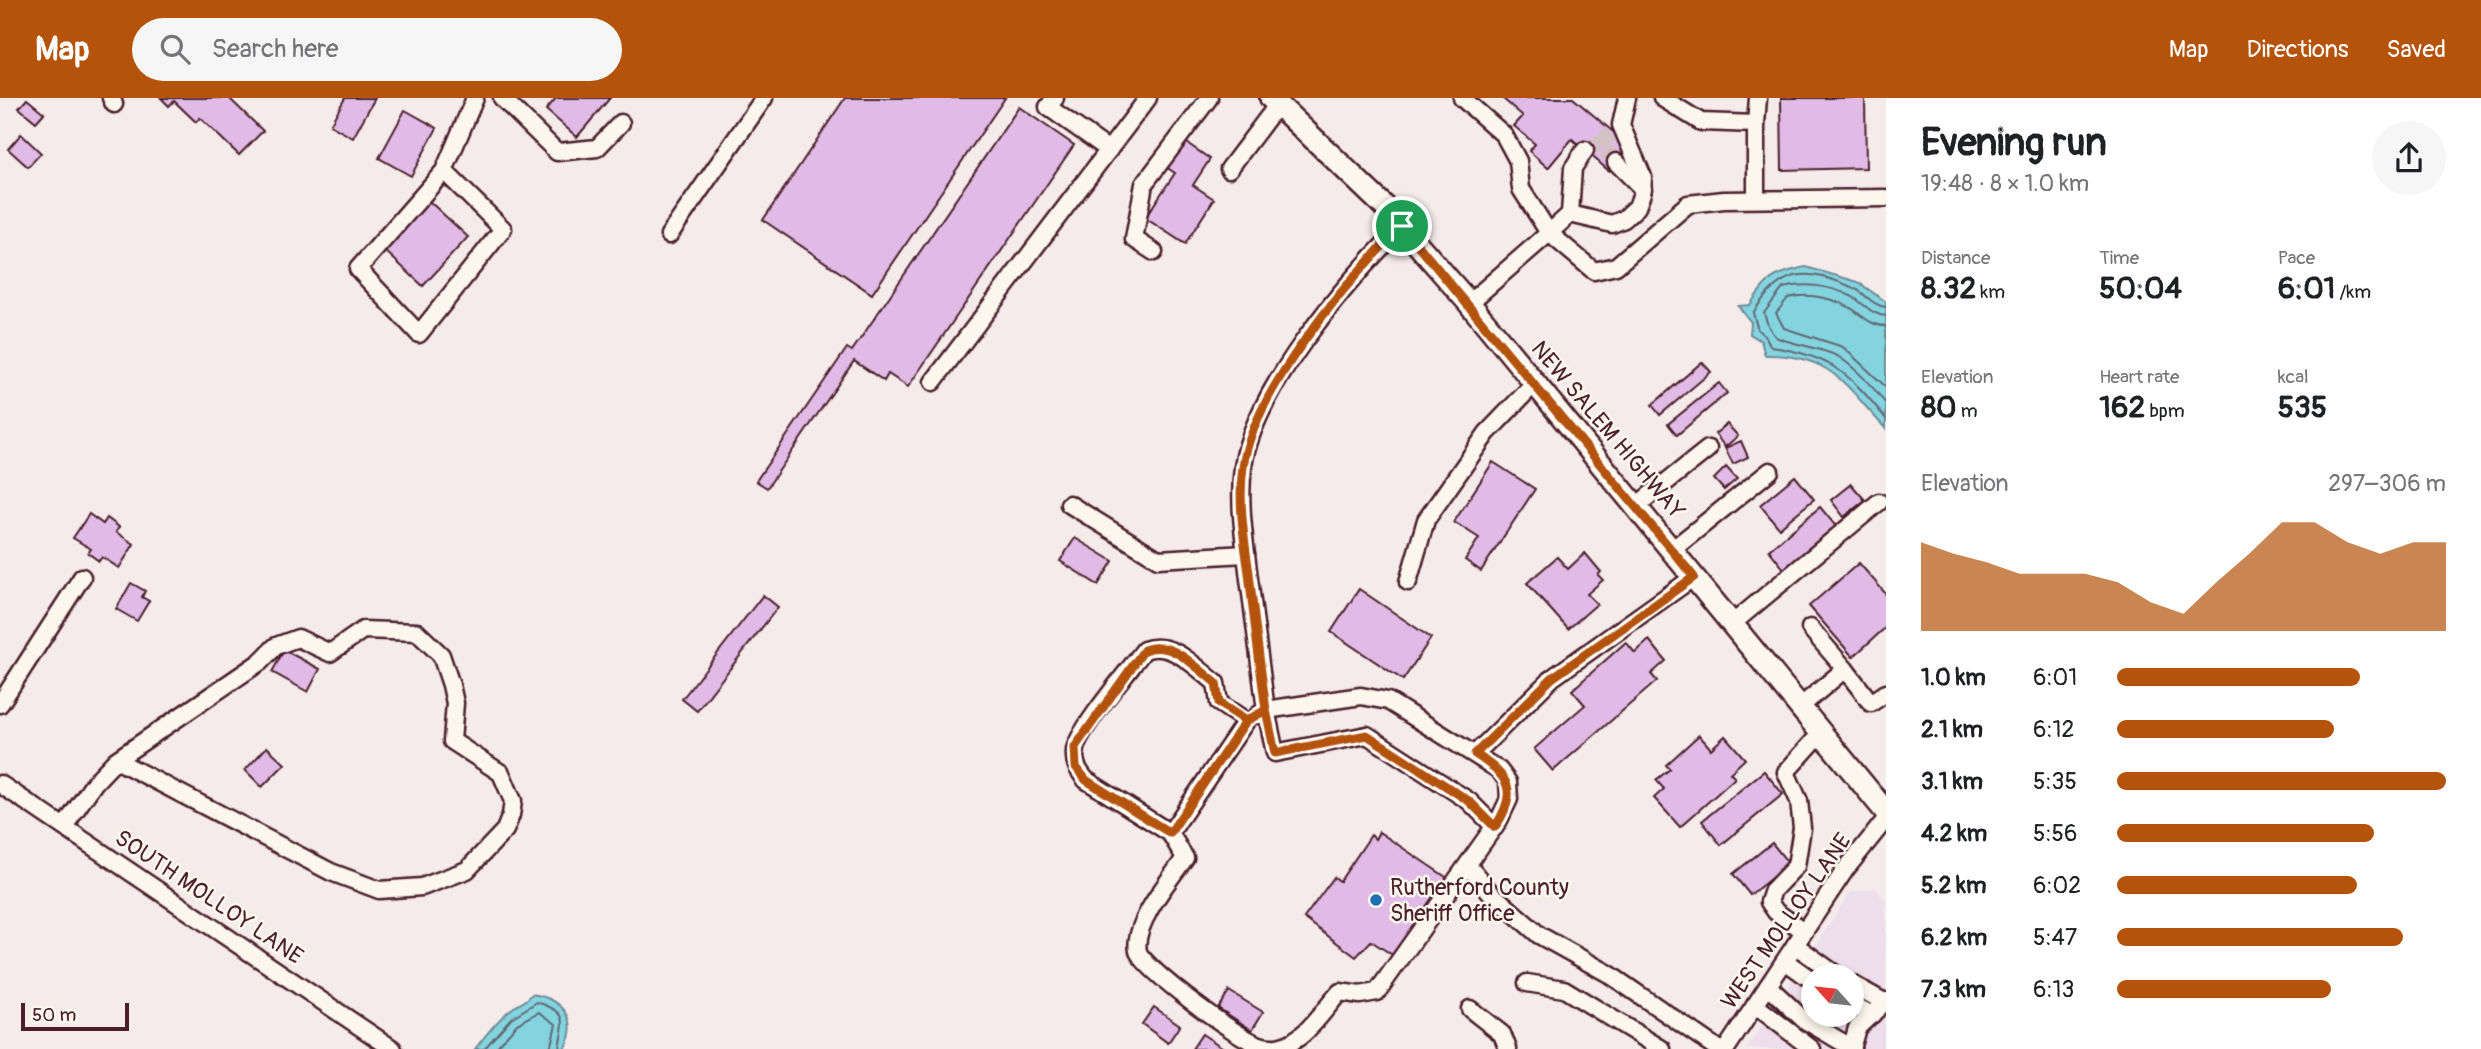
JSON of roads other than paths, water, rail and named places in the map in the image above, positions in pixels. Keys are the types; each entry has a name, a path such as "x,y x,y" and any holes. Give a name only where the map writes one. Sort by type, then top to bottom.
{"main road":[{"name":"NEW SALEM HIGHWAY","path":"1275,101 1402,226 1469,303 1886,812"}],"street":[{"path":"444,171 503,229 419,334 358,269 444,171 475,98"},
{"path":"668,235 764,98"},
{"path":"1055,98 1048,107 1109,150"},
{"path":"933,382 1149,98"},
{"path":"1154,252 1134,239 1144,184 1209,98"},
{"path":"1462,98 1504,135 1518,161 1521,189 1549,233 1594,271 1616,266 1688,204 1756,199 1886,198"},
{"path":"1570,214 1612,224 1624,219 1636,207 1643,189 1643,177 1637,159 1617,128 1627,98"},
{"path":"1662,98 1701,122 1756,124"},
{"path":"1756,199 1758,98"},
{"path":"510,101 556,152 597,148 621,123"},
{"path":"1228,169 1275,101"},
{"path":"1469,303 1570,214 1573,168 1585,150"},
{"path":"1616,162 1643,189"},
{"path":"1402,226 1361,266 1299,350 1272,393 1243,466 1242,501 1246,554 1266,710 1275,753 1367,735 1469,801 1495,827"},
{"path":"1408,582 1426,520 1488,433 1535,383"},
{"path":"1636,506 1708,449"},
{"path":"1673,549 1770,471"},
{"path":"1732,623 1879,502"},
{"path":"1069,504 1158,559 1246,554"},
{"path":"0,704 82,577"},
{"path":"1475,754 1552,678 1694,577"},
{"path":"1810,628 1871,703 1886,693"},
{"path":"64,827 95,782 116,760 260,662 276,646 298,638 330,653 363,630 417,632 441,655 455,704 452,741 501,773 513,801 506,830 467,870 422,887 379,890 318,866 116,760"},
{"path":"1170,833 1246,721 1266,710 1361,696 1388,701 1499,770 1508,782 1509,799 1495,827 1469,867 1377,992 1360,995 1340,992 1301,1036 1281,1047 1259,1045 1186,997 1145,965 1138,952 1138,933 1185,858 1170,833 1086,780 1076,767 1075,747 1087,726 1144,650 1157,645 1171,648 1216,683 1219,703 1246,721"},
{"path":"1800,707 1845,669"},
{"path":"1804,931 1776,912 1769,902 1773,890 1796,866 1802,828 1799,801 1786,772 1821,733"},
{"name":"SOUTH MOLLOY LANE","path":"0,783 393,1049"},
{"name":"WEST MOLLOY LANE","path":"1726,1049 1845,870 1886,819"},
{"path":"1469,867 1491,893 1539,934 1609,974 1718,1049"},
{"path":"1795,945 1821,964"},
{"path":"1785,961 1801,972"},
{"path":"1527,983 1564,989 1662,1049"},
{"path":"1768,986 1802,1018 1852,1048 1857,1028 1886,1002 1864,990"},
{"path":"1755,1005 1812,1049"},
{"path":"1470,1009 1502,1034 1508,1049"},
{"path":"1864,1011 1872,1015"}],"water":[{"path":"1806,267 1858,282 1886,302 1886,429 1836,376 1807,360 1765,355 1761,341 1750,334 1751,322 1738,306 1750,305 1773,278"},
{"path":"532,994 552,1001 566,1012 571,1029 564,1049 475,1049 500,1019"}],"tunnel":[{"path":"1599,144 1613,132"},
{"path":"1585,150 1599,144 1616,162"}],"place":[{"name":"Rutherford County Sheriff Office","path":"1376,900"}]}
